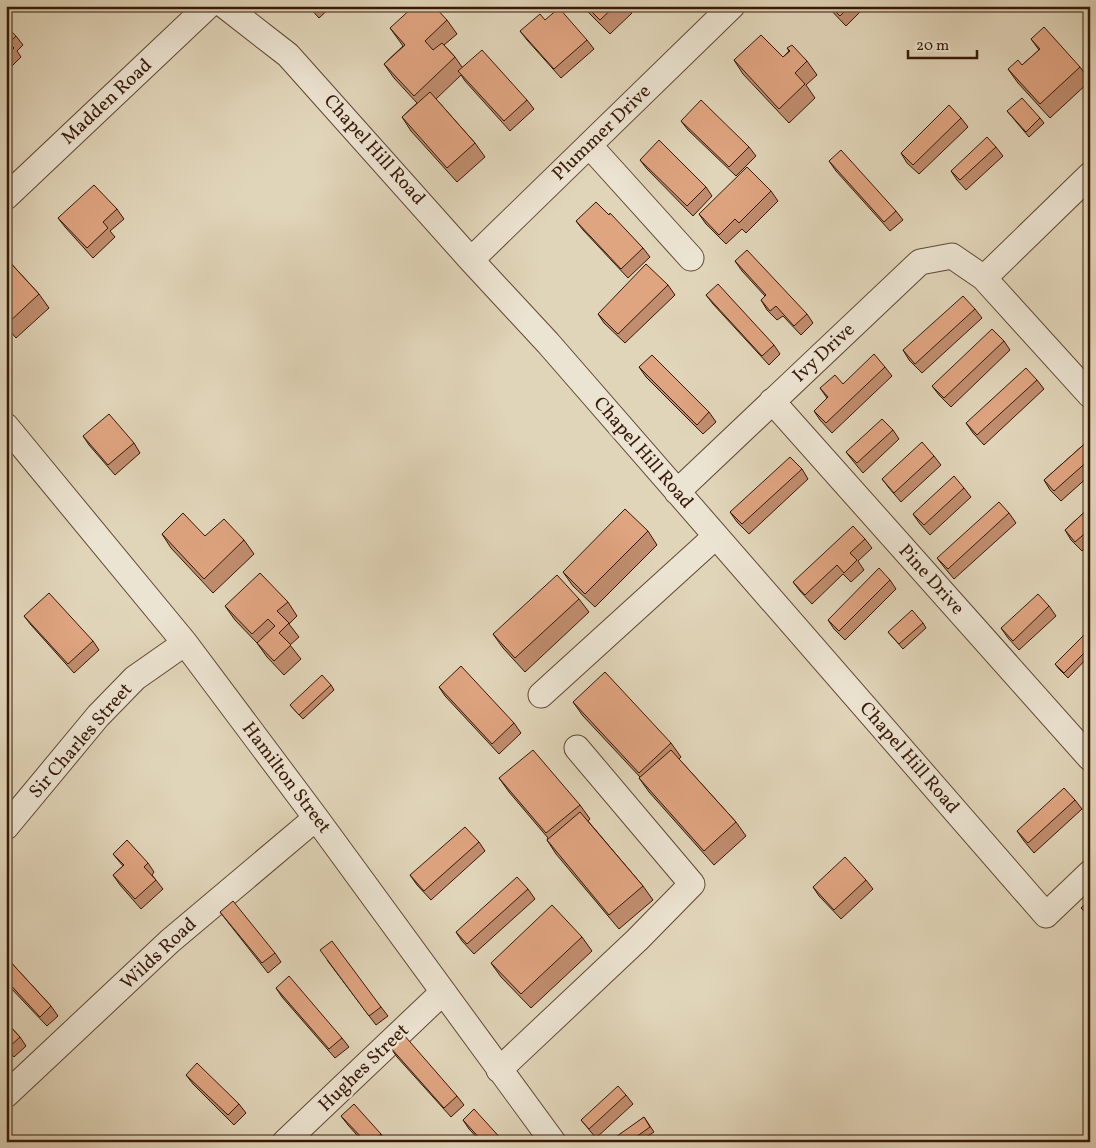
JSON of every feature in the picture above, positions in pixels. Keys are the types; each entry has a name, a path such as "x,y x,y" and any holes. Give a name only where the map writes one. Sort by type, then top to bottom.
{"street":[{"name":"Madden Road","path":"6,197 208,6"},
{"name":"Chapel Hill Road","path":"225,6 288,55 471,260 548,343 1046,915 1090,872"},
{"name":"Plummer Drive","path":"471,260 732,6"},
{"path":"589,145 691,258"},
{"path":"984,278 1090,175"},
{"name":"Ivy Drive","path":"677,492 920,262 952,256 984,278 1090,396"},
{"name":"Pine Drive","path":"772,401 1090,758"},
{"name":"Hamilton Street","path":"6,426 185,643 316,818 442,993 553,1142"},
{"path":"541,695 716,536"},
{"name":"Sir Charles Street","path":"6,827 98,716 135,678 185,643"},
{"path":"500,1070 637,940 692,884 576,748"},
{"name":"Wilds Road","path":"6,1095 170,941 316,818"},
{"name":"Hughes Street","path":"285,1142 442,993"}],"building":[{"path":"414,6 434,6 447,20 425,41 433,50 442,43 455,57 414,96 384,64 405,45 390,28"},
{"path":"586,6 615,6 600,20"},
{"path":"830,6 850,6 840,16"},
{"path":"559,8 587,40 554,69 520,31 540,14 545,20"},
{"path":"6,26 16,36 9,43 14,48 6,56"},
{"path":"1044,27 1080,67 1040,104 1008,69 1018,60 1022,65 1040,49 1031,39"},
{"path":"761,35 783,57 790,51 787,48 792,45 807,61 795,73 805,84 779,109 734,60"},
{"path":"482,50 527,100 504,121 458,71"},
{"path":"430,92 475,143 447,168 402,117"},
{"path":"1022,98 1040,118 1026,132 1007,111"},
{"path":"701,100 749,147 729,167 681,121"},
{"path":"949,105 961,118 913,165 901,153"},
{"path":"987,137 996,147 960,180 951,171"},
{"path":"659,140 706,187 687,206 640,160"},
{"path":"841,150 896,211 884,222 829,161"},
{"path":"747,167 771,191 739,223 735,219 719,235 699,214"},
{"path":"94,185 117,209 103,222 108,228 87,248 58,218"},
{"path":"596,202 609,215 610,213 643,248 621,269 576,221"},
{"path":"747,250 807,314 794,326 776,306 770,311 761,300 766,295 735,261"},
{"path":"6,258 39,294 7,324 6,323"},
{"path":"646,264 668,285 618,334 598,314"},
{"path":"718,284 774,345 762,356 706,295"},
{"path":"963,296 975,309 915,364 903,350"},
{"path":"992,329 1004,341 944,398 932,386"},
{"path":"874,354 885,367 826,423 814,411 828,397 820,388 835,375 843,384"},
{"path":"652,355 709,412 697,425 639,367"},
{"path":"1026,368 1037,380 977,435 966,423"},
{"path":"109,414 134,443 108,465 83,436"},
{"path":"882,419 893,430 857,463 846,452"},
{"path":"1090,439 1090,459 1054,491 1044,480"},
{"path":"922,442 934,456 894,493 882,479"},
{"path":"790,457 802,469 742,524 730,512"},
{"path":"954,476 964,488 924,525 913,514"},
{"path":"999,502 1009,513 948,569 937,558"},
{"path":"1090,507 1090,529 1075,542 1065,530"},
{"path":"625,509 648,531 585,594 563,572"},
{"path":"183,513 205,536 224,519 244,540 204,579 162,534"},
{"path":"853,526 865,539 850,553 857,560 844,573 837,565 805,595 793,582"},
{"path":"879,568 890,580 839,631 828,620"},
{"path":"260,573 288,602 277,611 289,623 279,633 291,645 274,661 257,643 275,626 268,619 252,634 225,606"},
{"path":"557,575 579,599 515,658 493,634"},
{"path":"49,593 93,641 68,664 24,616"},
{"path":"1038,594 1049,606 1013,641 1001,628"},
{"path":"912,610 923,623 899,644 888,632"},
{"path":"1084,635 1090,640 1090,647 1064,673 1055,664"},
{"path":"461,666 514,723 492,744 439,687"},
{"path":"605,672 671,743 639,773 573,702"},
{"path":"322,675 331,685 299,715 290,705"},
{"path":"533,750 580,805 546,833 499,778"},
{"path":"671,750 736,822 704,851 639,778"},
{"path":"1064,788 1075,800 1028,843 1017,831"},
{"path":"580,812 643,886 609,915 547,840"},
{"path":"465,827 479,842 424,891 410,875"},
{"path":"127,840 148,863 144,867 156,880 135,899 113,875 124,865 113,854"},
{"path":"845,857 866,880 834,910 813,887"},
{"path":"517,877 528,889 467,944 456,932"},
{"path":"1090,899 1090,917 1081,908"},
{"path":"233,901 275,953 262,963 220,912"},
{"path":"552,905 582,937 521,994 491,963"},
{"path":"332,941 381,1007 369,1016 320,950"},
{"path":"6,957 51,1006 40,1017 6,980"},
{"path":"289,976 342,1038 329,1049 276,988"},
{"path":"6,1022 20,1037 8,1048 6,1046"},
{"path":"404,1035 457,1096 444,1108 390,1047"},
{"path":"197,1063 239,1104 228,1115 186,1075"},
{"path":"618,1086 626,1095 589,1129 581,1120"},
{"path":"354,1104 381,1134 372,1142 366,1142 341,1116"},
{"path":"474,1109 504,1142 483,1142 463,1120"},
{"path":"644,1117 650,1127 629,1142 610,1141"}]}
